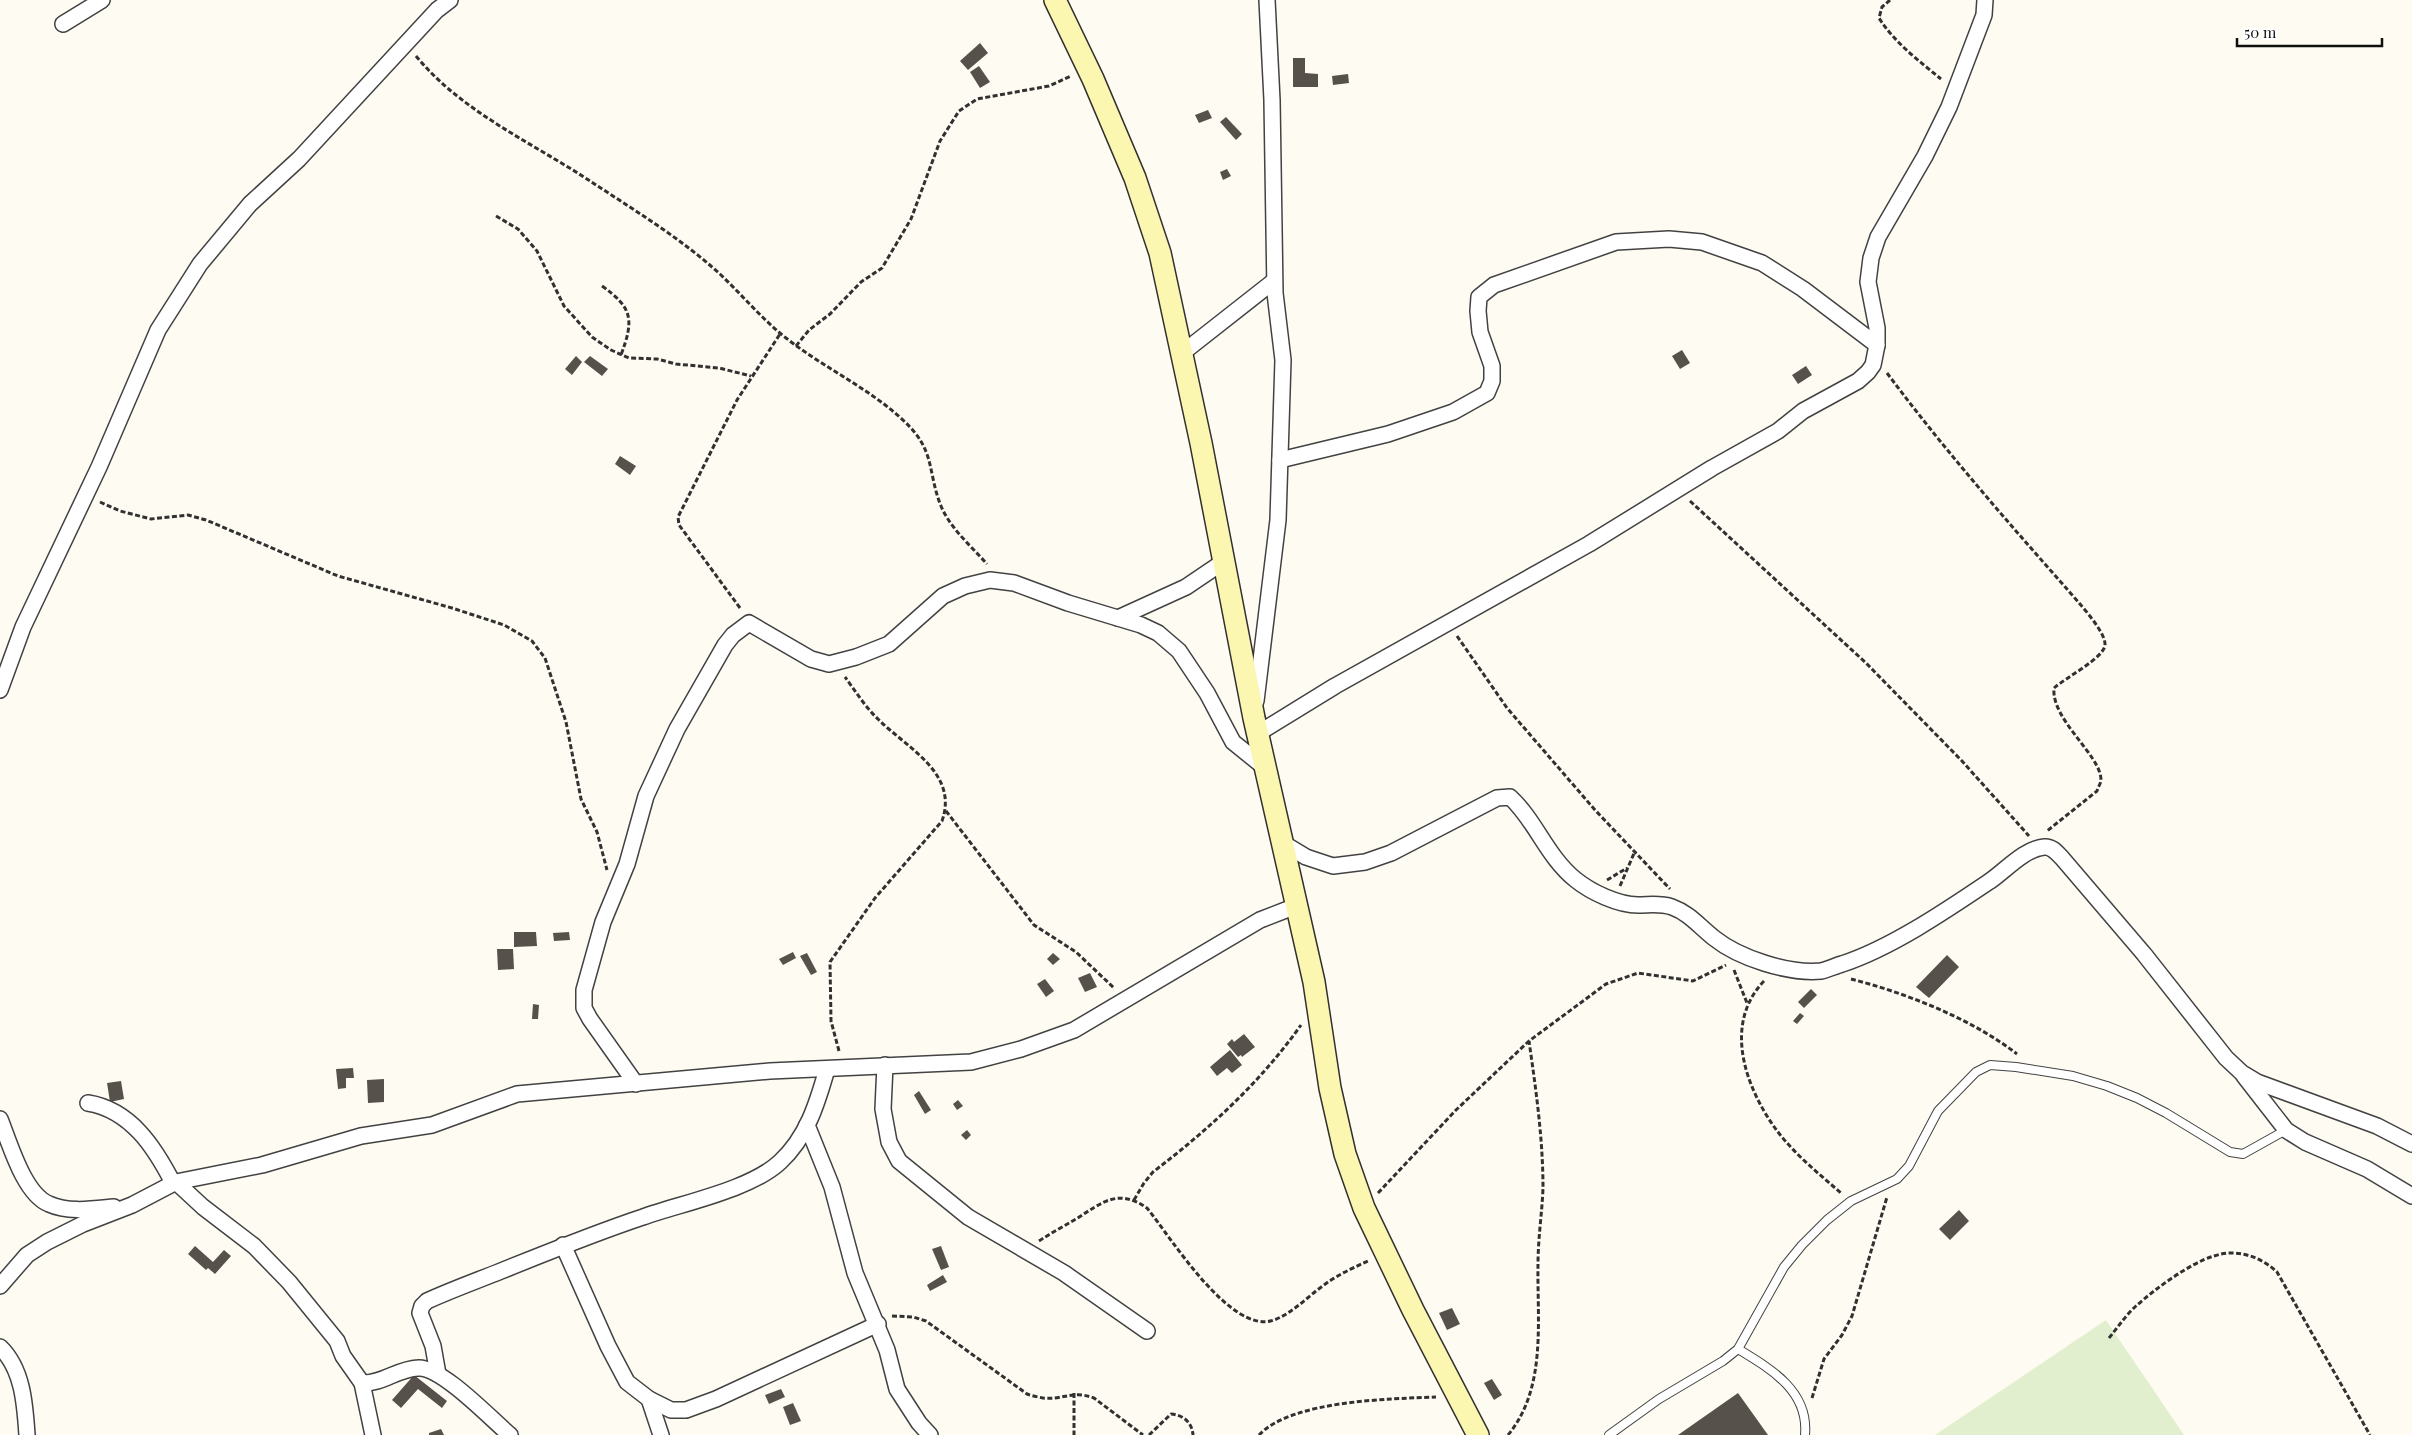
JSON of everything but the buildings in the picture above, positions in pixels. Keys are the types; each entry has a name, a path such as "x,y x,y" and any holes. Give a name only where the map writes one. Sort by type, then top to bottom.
{"main road":[{"path":"1055,0 1088,68 1135,178 1160,253 1224,562 1255,726 1317,1002 1330,1088 1345,1154 1364,1208 1478,1435"}],"street":[{"path":"64,24 102,0"},
{"path":"0,690 23,627 86,497 158,330 200,264 250,204 299,159 407,43 450,0"},
{"path":"1255,726 1278,520 1283,360 1274,281 1272,100 1267,0"},
{"path":"1255,726 1335,686 1589,544 1677,489 1778,431 1803,411 1858,381 1868,372 1876,351 1877,328 1868,282 1871,258 1878,237 1925,156 1955,91 1984,15 1986,0"},
{"path":"1280,460 1388,434 1452,412 1487,393 1492,381 1492,366 1480,332 1479,297 1494,285 1616,242 1669,239 1702,242 1762,263 1804,289 1876,351"},
{"path":"1181,354 1274,281"},
{"path":"1118,618 1186,587 1224,562"},
{"path":"636,1084 584,1008 584,990 603,922 627,864 646,796 659,766 725,645 733,635 749,624 810,659 829,664 889,644 943,596 965,586 990,580 1014,583 1068,603 1141,625 1158,634 1179,651 1207,693 1233,742 1264,767"},
{"path":"1281,842 1306,857 1333,866 1365,862 1391,853 1429,832 1504,796 1513,800 1544,845 1576,881 1615,901 1636,905 1655,904 1672,907 1690,917 1715,939 1741,954 1780,968 1821,971 1881,948 1961,900 2034,848 2048,847 2062,858 2144,954 2286,1130 2305,1142 2367,1168 2412,1196"},
{"path":"0,1286 27,1255 47,1242 83,1224 132,1205 175,1183 262,1165 362,1136 432,1125 517,1094 770,1071 971,1062 1021,1049 1074,1030 1260,920 1296,906"},
{"path":"886,1065 883,1109 890,1142 899,1161 968,1217 1064,1273 1147,1331"},
{"path":"438,1374 433,1346 420,1313 422,1306 446,1292 563,1245 721,1192 756,1178 779,1163 801,1138 817,1104 827,1069"},
{"path":"2242,1074 2256,1082 2377,1126 2412,1144"},
{"path":"88,1103 116,1112 132,1124 159,1158 175,1183 254,1246 289,1282 337,1341 343,1356 362,1383 372,1435"},
{"path":"0,1120 31,1191 49,1204 80,1210 132,1205"},
{"path":"807,1125 832,1187 856,1273 876,1319 894,1370 897,1388 919,1423 930,1435"},
{"path":"563,1245 627,1382 649,1399 671,1410 686,1410 716,1399 876,1319"},
{"path":"0,1347 12,1362 20,1386 28,1435"},
{"path":"362,1383 374,1384 401,1371 419,1368 438,1374 448,1379 510,1435"},
{"path":"649,1399 661,1435"}],"lane":[{"path":"1609,1435 1659,1399 1722,1361 1738,1349 1746,1338 1784,1267 1827,1220 1852,1201 1891,1181 1910,1166 1938,1111 1976,1072 1990,1065 2040,1070 2090,1081 2137,1098 2193,1128 2230,1152 2242,1154 2286,1130"},
{"path":"1738,1349 1762,1364 1783,1381 1800,1401 1806,1420 1805,1435"}],"path":[{"path":"1890,0 1882,6 1879,18 1886,29 1918,60 1955,91"},
{"path":"407,43 438,80 481,113 521,141 588,180 700,257 721,275 780,334 836,374 858,385 905,422 922,441 929,456 941,506 951,523 1002,582"},
{"path":"796,346 809,330 830,314 861,282 882,268 911,218 940,141 959,111 977,99 1049,86 1088,68"},
{"path":"496,216 518,229 537,251 564,306 592,337 628,358 657,359 676,364 720,368 751,376"},
{"path":"602,286 614,295 628,312 629,329 621,354"},
{"path":"749,624 731,594 679,525 678,517 710,451 751,376 780,334"},
{"path":"1677,489 1878,675 1962,761 2034,848 2050,828 2096,791 2101,781 2099,772 2068,725 2054,697 2054,688 2102,653 2105,647 2105,639 2080,605 1960,466 1876,351"},
{"path":"86,497 120,511 150,518 188,515 206,520 338,576 452,608 504,625 532,641 545,658 566,722 581,799 597,832 614,896"},
{"path":"1448,623 1507,708 1595,810 1672,892"},
{"path":"835,662 879,720 931,766 946,795 946,811 942,821 875,898 830,962 831,1020 844,1068"},
{"path":"946,811 1034,925 1076,952 1124,999"},
{"path":"1615,901 1635,851"},
{"path":"1364,1208 1456,1110 1529,1041 1606,984 1638,974 1693,981 1730,962"},
{"path":"1780,968 1762,983 1747,1004 1742,1020 1743,1062 1758,1099 1776,1129 1797,1154 1852,1201"},
{"path":"1821,971 1895,991 1942,1012 1983,1032 2040,1070"},
{"path":"1134,1200 1153,1172 1239,1100 1276,1059 1317,1002"},
{"path":"1508,1435 1521,1417 1532,1391 1537,1356 1538,1260 1543,1186 1538,1100 1529,1041"},
{"path":"1806,1420 1820,1365 1852,1316 1891,1181"},
{"path":"1024,1251 1098,1204 1114,1199 1126,1198 1134,1200 1147,1208 1194,1272 1210,1289 1242,1316 1257,1321 1272,1321 1288,1314 1326,1283 1386,1252"},
{"path":"2109,1338 2136,1306 2189,1268 2214,1255 2235,1253 2252,1256 2267,1263 2278,1272 2370,1435"},
{"path":"876,1319 913,1316 926,1321 1028,1394 1043,1398 1074,1393 1094,1398 1142,1435"},
{"path":"1074,1393 1074,1435"},
{"path":"1259,1435 1284,1419 1344,1403 1388,1399 1458,1397"},
{"path":"1149,1435 1171,1414 1180,1415 1189,1422 1193,1435"}],"green space":[{"path":"2106,1320 2184,1435 1935,1435"}]}
